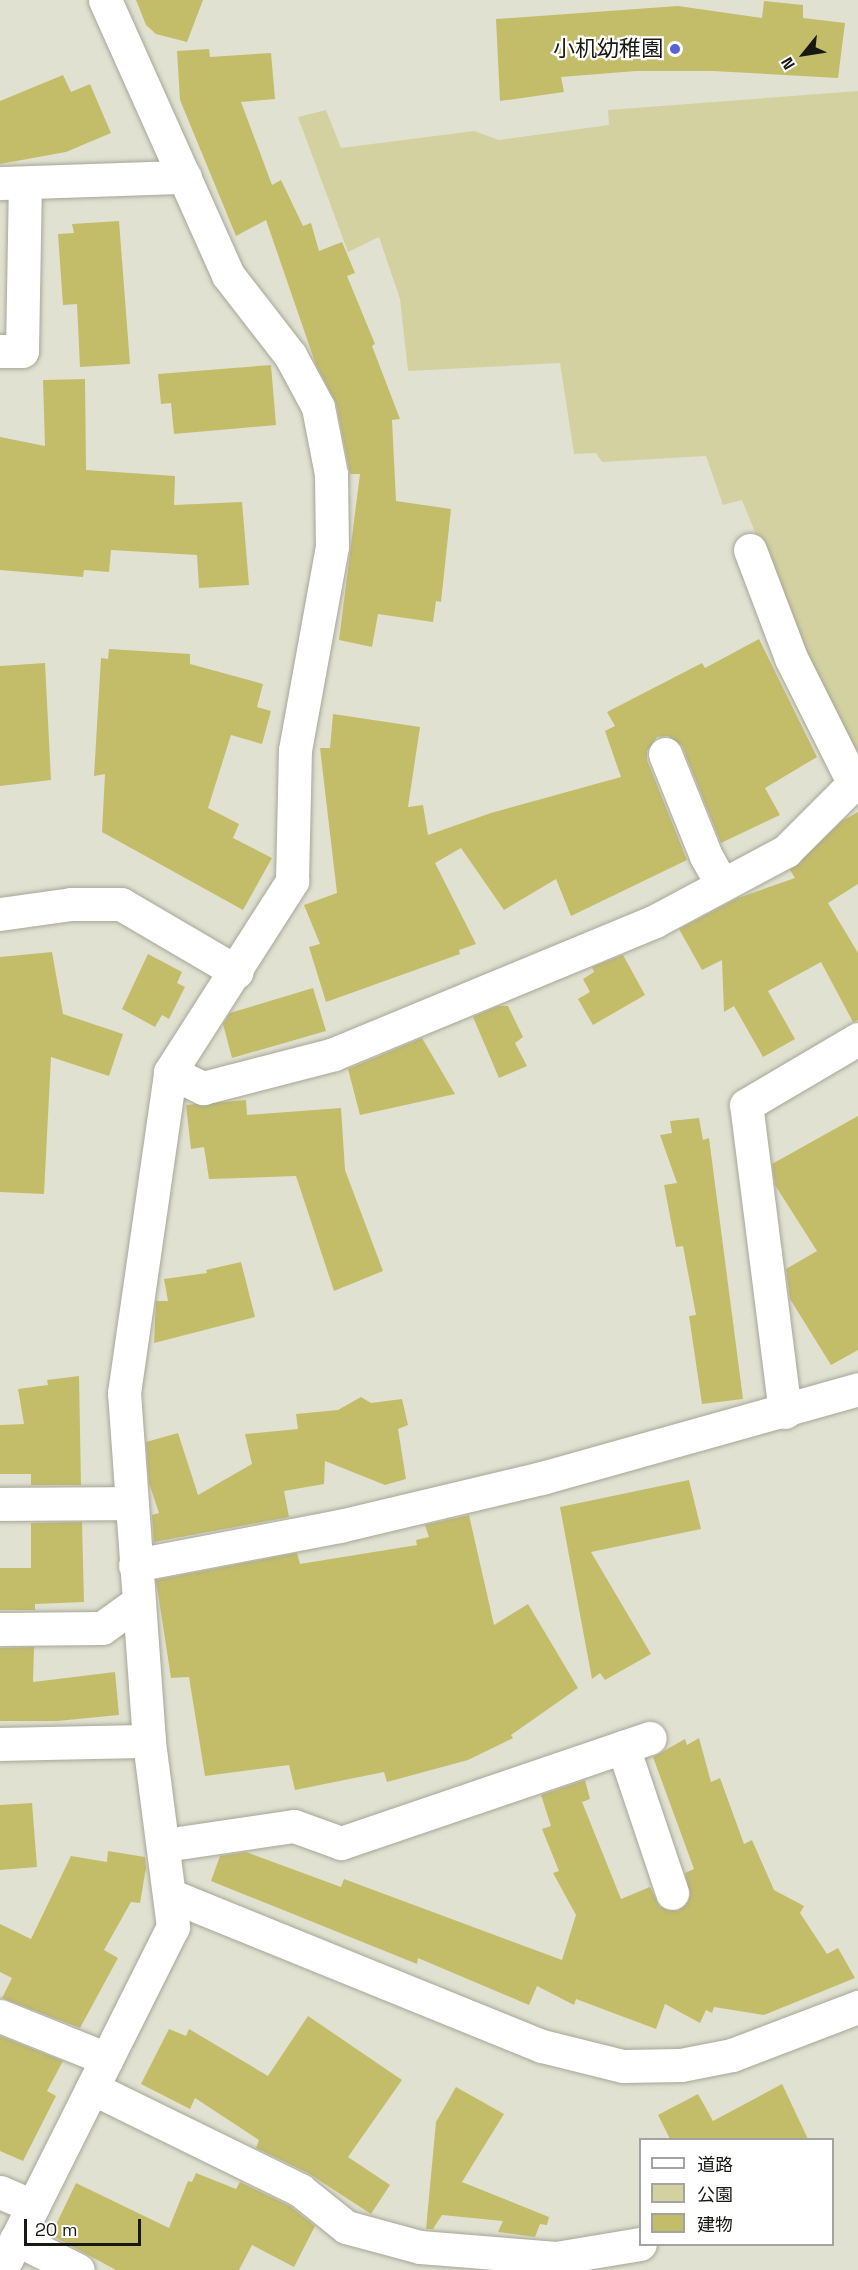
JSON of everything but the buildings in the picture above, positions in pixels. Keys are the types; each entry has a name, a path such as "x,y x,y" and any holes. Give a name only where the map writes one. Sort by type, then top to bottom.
{"street":[{"path":"1,2270 173,1927 172,1896 149,1741 130,1503 124,1393 170,1072 237,972 292,881 295,750 332,547 331,474 318,407 290,355 228,275 105,0"},
{"path":"0,351 22,351 13,183 185,177"},
{"path":"170,1072 203,1088 334,1053 655,921 786,851 856,780 791,658 750,550"},
{"path":"665,754 706,856 722,885"},
{"path":"0,914 71,904 120,904 237,972"},
{"path":"785,1412 746,1105 858,1040"},
{"path":"135,1565 363,1521 542,1478 785,1412 858,1389"},
{"path":"0,1504 130,1503"},
{"path":"0,1629 102,1628 138,1602"},
{"path":"0,1744 149,1741"},
{"path":"165,1845 294,1826 341,1843 636,1742 672,1893"},
{"path":"172,1896 542,2046 623,2066 681,2065 732,2055 858,2007"},
{"path":"0,2016 107,2059"},
{"path":"92,2088 300,2190 346,2227 420,2247 457,2260 556,2258 639,2244"},
{"path":"0,2192 33,2206"},
{"path":"16,2239 78,2270"}],"green space":[{"path":"858,91 858,764 812,673 742,500 723,505 706,456 602,462 596,453 574,454 560,363 408,371 400,299 379,237 348,252 298,117 326,110 341,148 474,131 499,140 609,125 608,110"}],"place":[{"name":"小机幼稚園","path":"675,49"}]}
